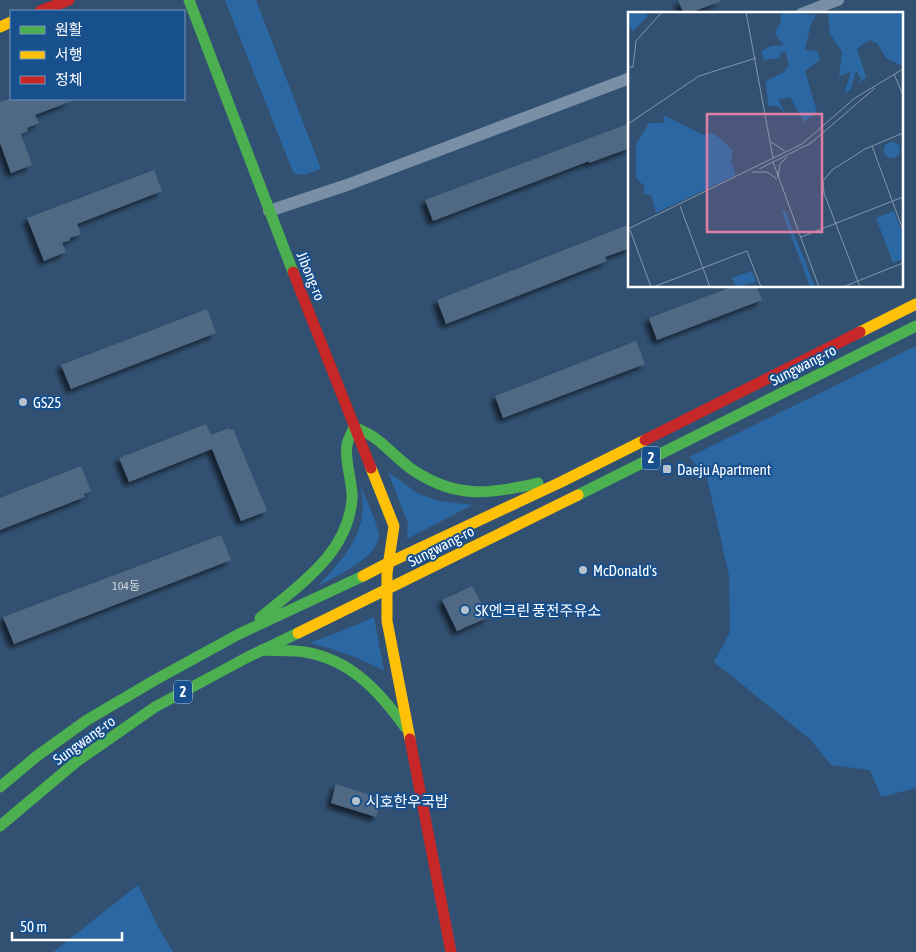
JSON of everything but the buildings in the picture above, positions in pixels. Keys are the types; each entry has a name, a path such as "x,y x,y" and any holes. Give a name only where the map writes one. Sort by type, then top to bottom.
{"main road":[{"path":"43,10 69,0"},
{"name":"Jibong-ro","path":"189,0 269,211 394,526 386,591 388,624 451,952"},
{"name":"Sungwang-ro","path":"0,787 37,756 88,720 155,680 239,634 345,586 561,482 916,304"},
{"name":"Sungwang-ro","path":"0,826 76,762 155,707 262,650 386,591 916,326"},
{"path":"239,634 317,570 338,545 348,517 352,498 347,446 354,428 374,437 415,472 441,485 474,493 506,491 537,483 561,482"},
{"path":"262,650 305,652 337,661 359,674 387,700 409,733"}],"street":[{"path":"806,12 838,0"},
{"path":"269,211 347,185 628,79"}],"shaded area":[{"path":"225,0 256,0 321,169 303,174 293,172"},
{"path":"916,346 916,788 881,797 870,770 831,765 810,739 714,662 730,632 729,575 707,478 689,457"},
{"path":"388,472 419,494 440,501 472,505 407,539 408,523"},
{"path":"360,484 378,532 377,544 355,566 318,586 348,551 358,531 363,505"},
{"path":"374,617 384,671 348,654 310,643 349,628"},
{"path":"138,885 159,929 173,952 53,952"}],"traffic: fast":[{"path":"189,0 293,272"},
{"path":"578,495 916,326"},
{"path":"260,618 319,567 341,536 348,519 352,499 346,451 354,427 375,438 416,472 446,487 476,492 505,490 538,483"},
{"path":"0,787 37,756 87,720 155,680 239,634 363,576"},
{"path":"0,826 76,762 155,707 246,658 298,633"},
{"path":"262,650 305,652 336,662 350,670 374,690 405,727"}],"traffic: slow":[{"path":"0,27 10,22"},
{"path":"860,332 916,304"},
{"path":"363,576 645,440"},
{"path":"371,468 394,526 387,573 387,621 410,739"},
{"path":"298,633 578,495"}],"traffic: jam":[{"path":"43,10 69,0"},
{"path":"293,272 371,468"},
{"path":"645,440 860,332"},
{"path":"410,739 451,952"}],"place":[{"name":"GS25","path":"23,402"},
{"name":"Daeju Apartment","path":"667,469"},
{"name":"McDonald's","path":"583,570"},
{"name":"SK엔크린 풍전주유소","path":"465,610"},
{"name":"시호한우국밥","path":"356,801"}]}
